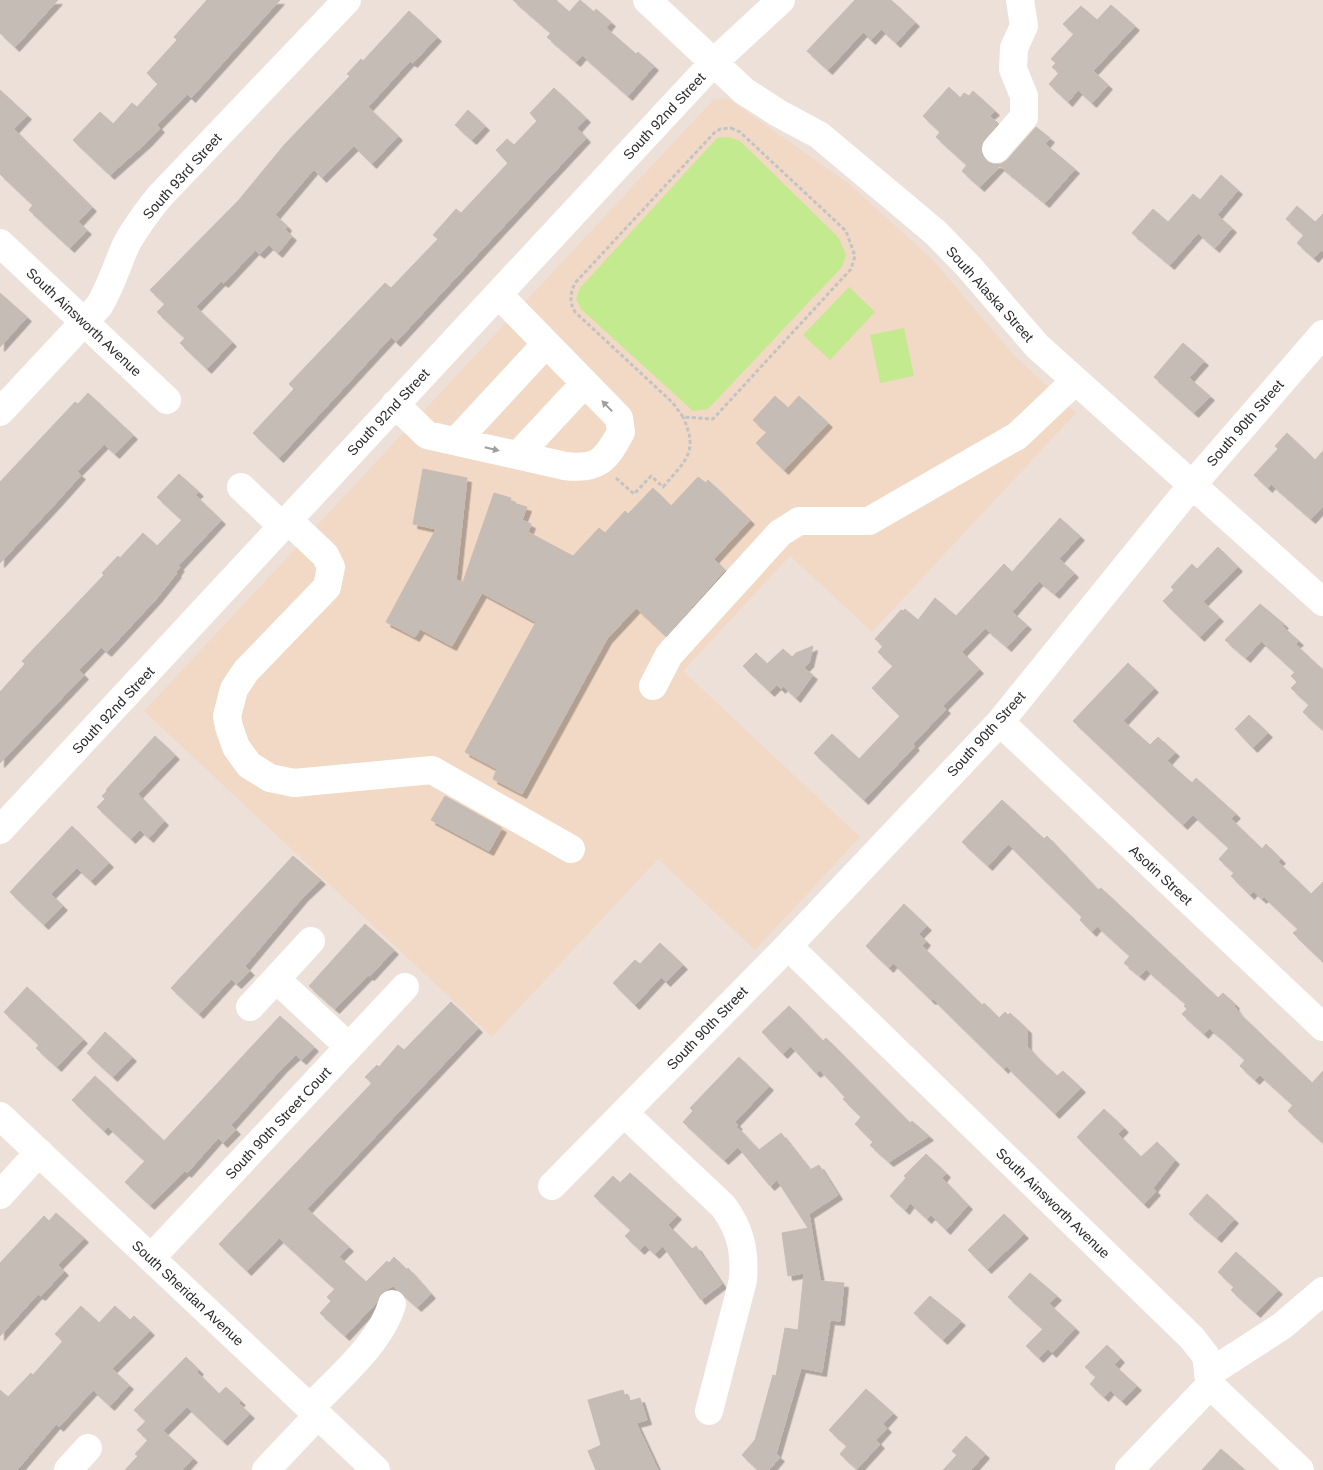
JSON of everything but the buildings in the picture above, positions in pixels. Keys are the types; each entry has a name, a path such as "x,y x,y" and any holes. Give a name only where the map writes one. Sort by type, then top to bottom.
{"street":[{"name":"South 93rd Street","path":"0,412 99,306 111,287 127,244 143,218 160,197 347,0"},
{"name":"South Alaska Street","path":"647,0 759,102 819,135 936,233 969,267 1037,346 1323,602"},
{"name":"South 92nd Street","path":"0,830 714,62 781,0"},
{"path":"996,149 1024,117 1024,96 1013,69 1014,48 1024,26 1020,0"},
{"name":"South Ainsworth Avenue","path":"0,243 167,400"},
{"path":"395,404 427,435 584,468 600,463 621,432 619,418 498,294"},
{"name":"South 90th Street","path":"552,1186 788,946 1000,722 1192,485 1323,334"},
{"path":"456,441 546,344"},
{"path":"652,686 669,655 780,533 799,521 868,521 1017,436 1075,381"},
{"path":"518,455 584,383"},
{"path":"241,487 325,555 330,562 331,574 322,593 246,671 234,689 227,716 228,727 236,747 249,765 270,778 294,783 432,770 571,849"},
{"name":"Asotin Street","path":"1000,722 1323,1027"},
{"path":"250,1007 311,941"},
{"name":"South Ainsworth Avenue","path":"788,946 1192,1338 1206,1356 1209,1380"},
{"path":"276,978 349,1047"},
{"name":"South 90th Street Court","path":"151,1258 405,987"},
{"path":"624,1113 723,1206 736,1223 744,1262 743,1280 709,1411"},
{"name":"South Sheridan Avenue","path":"0,1116 376,1470"},
{"path":"0,1195 39,1152"},
{"path":"1129,1470 1209,1380 1282,1326 1323,1291"},
{"path":"266,1470 375,1339 384,1325 392,1304"},
{"path":"1209,1380 1300,1470"},
{"path":"68,1470 88,1448"}],"path":[{"path":"600,463 634,494 651,476 662,487 686,460 692,447 690,434 683,417 673,403 575,312 571,305 570,294 575,283 714,133 720,129 731,128 740,132 846,231 855,256 852,269 713,419 683,417"}],"shaded area":[{"path":"727,98 848,183 933,260 1012,353 1076,413 872,632 790,556 683,671 860,837 755,950 658,859 492,1037 144,711 714,99"}],"green space":[{"path":"728,137 740,141 839,238 846,255 842,267 708,409 693,411 581,309 576,299 580,288 717,138"},
{"path":"849,287 875,312 830,360 803,335"},
{"path":"904,328 914,376 880,383 870,335"}]}
